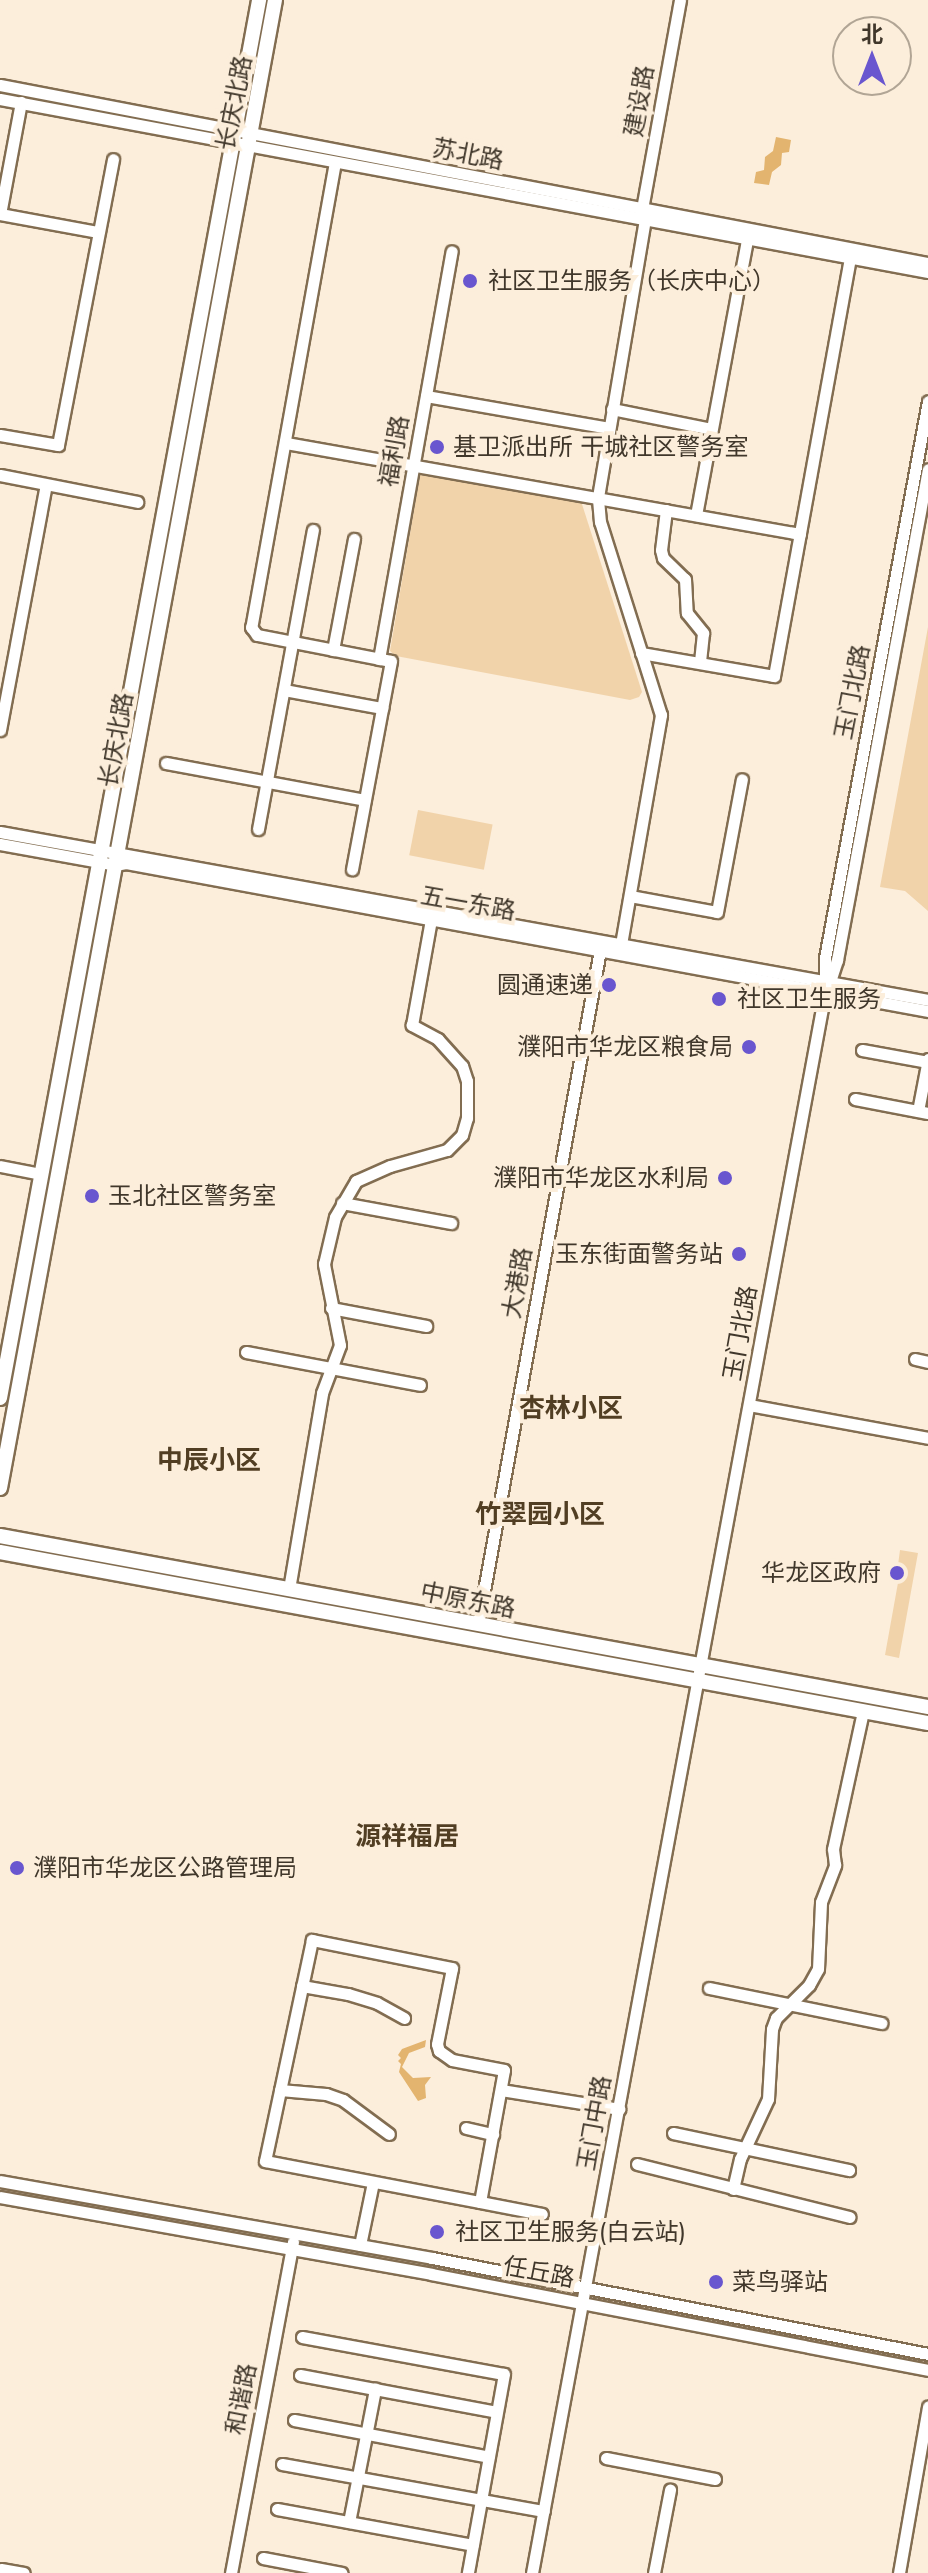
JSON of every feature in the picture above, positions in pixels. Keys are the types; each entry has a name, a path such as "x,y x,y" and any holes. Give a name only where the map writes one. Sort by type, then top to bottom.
{"main road":[{"name":"长庆北路","path":"0,1398 259,0"},
{"name":"长庆北路","path":"0,1488 275,0"},
{"name":"中原东路","path":"0,1536 928,1707"},
{"name":"中原东路","path":"0,1552 928,1723"}],"street":[{"name":"建设路","path":"621,949 661,724 600,522 598,497 680,0"},
{"name":"苏北路","path":"0,85 234,137 643,214 747,239 928,272"},
{"name":"苏北路","path":"0,99 234,137"},
{"path":"21,102 0,214 98,232"},
{"name":"苏北路","path":"249,140 335,162 928,263"},
{"path":"0,435 58,445 113,159"},
{"path":"335,162 251,627 257,635 391,661 352,869"},
{"path":"696,515 747,239"},
{"name":"福利路","path":"379,659 452,251"},
{"path":"641,653 774,676 850,258"},
{"path":"426,396 609,428"},
{"name":"玉门北路","path":"697,1681 826,985 825,958 928,401"},
{"path":"612,409 711,429"},
{"path":"286,443 800,534"},
{"name":"玉门北路","path":"826,985 837,960 928,469"},
{"path":"0,475 137,502"},
{"path":"0,730 46,485"},
{"path":"666,510 661,550 663,558 685,579 687,613 703,633 700,663"},
{"path":"258,829 313,530"},
{"path":"333,650 354,539"},
{"path":"284,690 382,708"},
{"path":"166,763 365,800"},
{"path":"630,896 717,912 742,779"},
{"name":"五一东路","path":"0,832 116,859 826,985 928,1000"},
{"name":"五一东路","path":"0,844 100,856"},
{"name":"五一东路","path":"116,859 600,950 621,949"},
{"path":"289,1589 322,1393 340,1345 325,1286 325,1254 342,1203 356,1181 370,1173 434,1156 456,1144 462,1135 468,1098 462,1066 438,1039 412,1025 431,919"},
{"name":"大港路","path":"478,1624 600,950"},
{"name":"五一东路","path":"826,985 928,1011"},
{"path":"855,1099 923,1112 928,1061 862,1050"},
{"path":"0,1166 41,1174"},
{"path":"342,1203 451,1223"},
{"path":"331,1308 426,1326"},
{"path":"246,1352 420,1385"},
{"path":"915,1359 928,1362"},
{"path":"749,1405 928,1438"},
{"name":"玉门中路","path":"532,2573 697,1681"},
{"path":"733,2189 746,2148 768,2099 772,2029 789,2005 809,1985 818,1969 822,1942 821,1902 835,1865 833,1849 863,1711"},
{"path":"480,2202 504,2070 452,2060 439,2051 437,2044 452,1968 312,1940 265,2161 542,2214"},
{"path":"302,1986 377,2003 404,2018"},
{"path":"709,1988 881,2023"},
{"path":"280,2090 326,2094 343,2100 389,2134"},
{"path":"501,2090 619,2109"},
{"path":"466,2128 493,2134"},
{"path":"673,2133 849,2170"},
{"path":"637,2164 849,2217"},
{"name":"任丘路","path":"0,2181 360,2245 928,2354"},
{"path":"360,2245 373,2182"},
{"name":"任丘路","path":"0,2197 582,2302 928,2370"},
{"name":"和谐路","path":"231,2573 295,2234"},
{"path":"302,2337 504,2374 468,2573"},
{"path":"300,2375 497,2412"},
{"path":"349,2522 375,2389"},
{"path":"899,2573 928,2407"},
{"path":"294,2420 489,2457"},
{"path":"606,2458 715,2479"},
{"path":"282,2464 544,2511"},
{"path":"654,2573 670,2490"},
{"path":"277,2509 473,2545"},
{"path":"263,2558 342,2573"},
{"path":"1,2569 24,2573"}],"shaded area":[{"path":"776,137 791,140 789,152 782,153 781,165 772,172 769,185 754,183 756,172 764,170 765,157 773,151"},
{"path":"420,475 581,501 642,692 639,697 630,700 396,656 390,651"},
{"path":"928,627 928,911 905,891 880,887"},
{"path":"418,810 493,825 484,870 409,855"},
{"path":"900,1550 918,1553 899,1658 885,1655 901,1566 898,1565"},
{"path":"426,2040 425,2047 409,2053 402,2067 413,2078 431,2077 425,2085 426,2098 418,2101 399,2072 401,2064 398,2061 401,2058 398,2055 402,2049"}],"place":[{"name":"社区卫生服务（长庆中心）","path":"470,281"},
{"name":"基卫派出所 干城社区警务室","path":"437,447"},
{"name":"圆通速递","path":"609,985"},
{"name":"社区卫生服务","path":"719,999"},
{"name":"濮阳市华龙区粮食局","path":"749,1047"},
{"name":"濮阳市华龙区水利局","path":"725,1178"},
{"name":"玉北社区警务室","path":"92,1196"},
{"name":"玉东街面警务站","path":"739,1254"},
{"name":"华龙区政府","path":"897,1573"},
{"name":"濮阳市华龙区公路管理局","path":"17,1868"},
{"name":"社区卫生服务(白云站)","path":"437,2232"},
{"name":"菜鸟驿站","path":"716,2282"}],"district":[{"name":"杏林小区","path":"571,1409"},
{"name":"中辰小区","path":"209,1461"},
{"name":"竹翠园小区","path":"540,1515"},
{"name":"源祥福居","path":"407,1837"}]}
